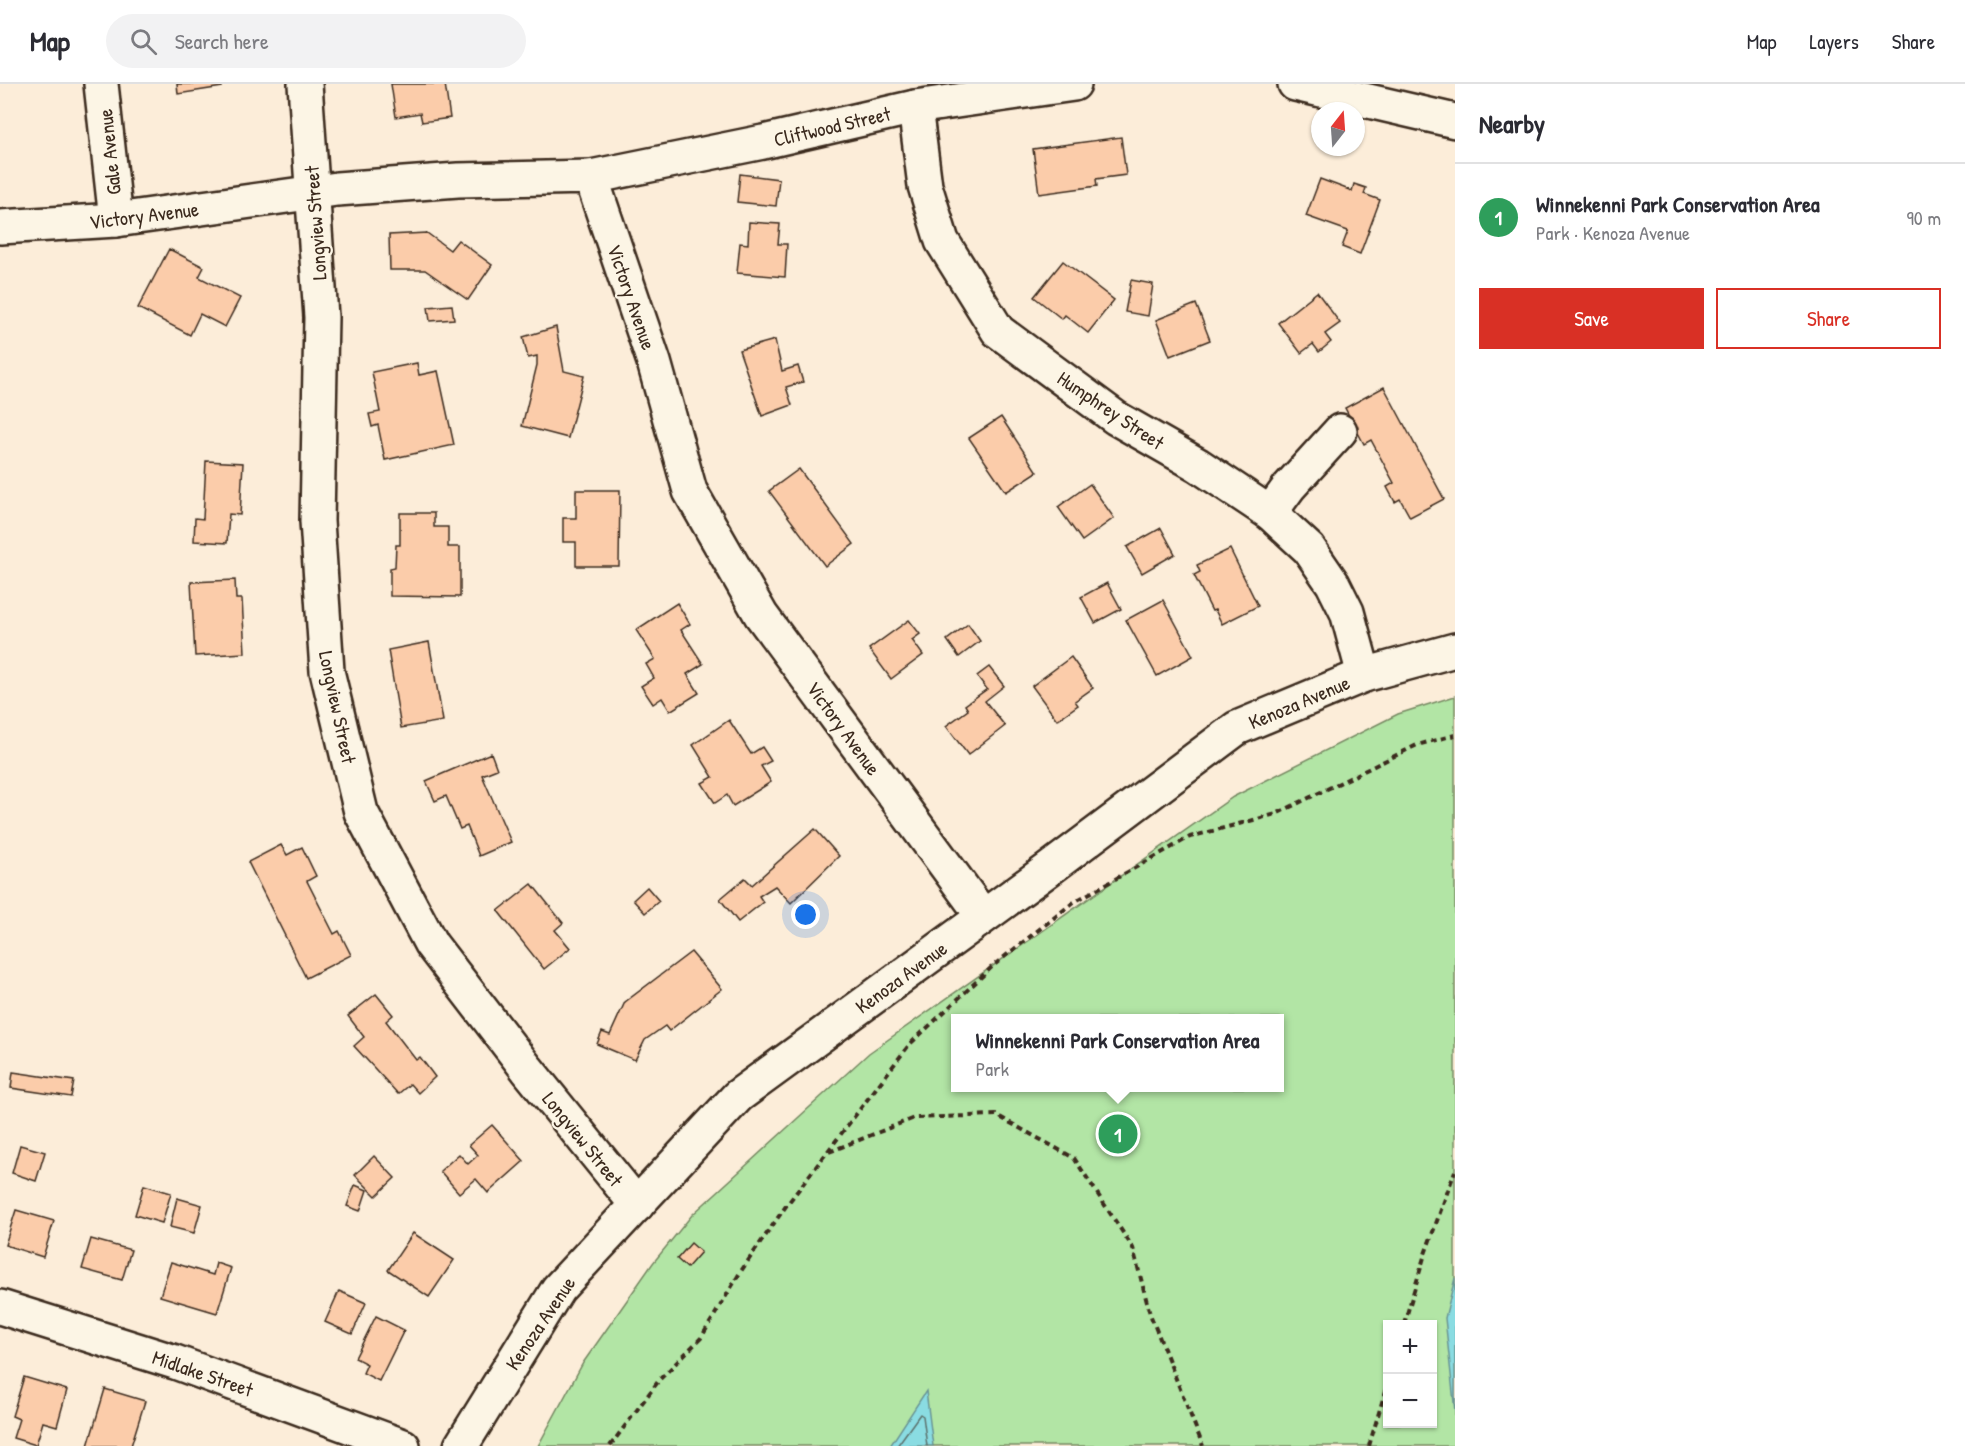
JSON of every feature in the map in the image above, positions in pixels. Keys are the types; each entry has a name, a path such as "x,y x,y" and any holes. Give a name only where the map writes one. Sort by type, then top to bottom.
{"street":[{"name":"Gale Avenue","path":"101,84 116,220"},
{"name":"Longview Street","path":"305,84 321,317 317,521 327,671 362,812 431,944 527,1069 637,1205"},
{"name":"Cliftwood Street","path":"591,177 763,142 915,107 1074,84"},
{"path":"1295,84 1455,121"},
{"name":"Humphrey Street","path":"915,107 925,186 942,242 998,331 1116,418 1198,465 1270,513 1309,549 1333,584 1347,612 1364,675"},
{"name":"Victory Avenue","path":"0,227 116,220 313,192 458,180 591,177 654,362 690,491 761,615 983,916"},
{"path":"1270,513 1289,487 1340,431"},
{"name":"Kenoza Avenue","path":"460,1446 558,1290 738,1096 1237,728 1364,675 1455,650"},
{"name":"Midlake Street","path":"0,1307 176,1362 403,1446"}],"path":[{"path":"610,1446 660,1379 701,1338 741,1271 786,1206 909,1045 994,965 1074,902 1190,837 1276,814 1417,745 1455,735"},
{"path":"828,1152 914,1118 996,1115 1074,1158 1133,1248 1150,1314 1203,1446"},
{"path":"1405,1320 1425,1254 1455,1171"},
{"path":"1369,1446 1383,1399"}],"green space":[{"path":"1455,696 1455,1446 538,1446 583,1363 653,1263 692,1215 869,1053 1233,797 1398,714"}],"water":[{"path":"1455,1278 1455,1412 1445,1318"},
{"path":"926,1391 933,1446 890,1446"}],"building":[{"path":"177,84 222,84 222,87 178,94"},
{"path":"391,84 445,84 450,118 422,122 420,113 396,117"},
{"path":"1121,137 1126,175 1096,179 1097,186 1039,194 1033,149"},
{"path":"740,174 779,179 776,206 737,202"},
{"path":"1320,179 1352,191 1354,184 1366,188 1364,194 1380,200 1360,254 1342,247 1348,231 1306,216"},
{"path":"749,222 780,224 778,244 787,244 785,277 737,273 740,243 748,244"},
{"path":"427,233 450,250 458,240 492,265 468,300 425,270 390,270 389,235"},
{"path":"169,249 204,267 199,277 240,298 225,327 200,314 190,335 138,308"},
{"path":"1063,261 1114,300 1088,333 1065,315 1062,319 1034,297"},
{"path":"1131,280 1153,284 1148,316 1125,312"},
{"path":"1317,292 1340,323 1325,334 1331,342 1319,352 1313,344 1301,353 1278,323"},
{"path":"1196,304 1210,340 1170,356 1156,320"},
{"path":"452,305 454,319 430,321 428,307"},
{"path":"556,327 564,371 584,376 568,438 522,426 537,365 537,356 528,358 523,337"},
{"path":"775,340 782,371 798,366 803,382 786,387 792,405 762,416 739,350"},
{"path":"417,363 419,375 438,371 454,445 385,460 378,425 372,427 369,414 380,412 372,372"},
{"path":"1384,387 1444,499 1410,517 1400,499 1395,502 1387,487 1394,483 1371,440 1364,444 1345,408"},
{"path":"1001,417 1037,472 1006,492 969,438"},
{"path":"206,461 243,463 240,515 229,514 227,543 194,541 195,518 203,519"},
{"path":"799,469 854,544 825,566 769,491"},
{"path":"1090,484 1114,518 1082,541 1058,507"},
{"path":"576,490 620,490 619,566 576,566 576,542 563,542 563,518 576,518"},
{"path":"400,513 434,513 434,527 448,527 448,547 460,547 460,597 390,596 390,568 395,567 396,545 400,545"},
{"path":"1161,528 1175,554 1142,573 1127,547"},
{"path":"1230,549 1258,606 1222,624 1215,610 1212,611 1194,575 1200,572 1197,565"},
{"path":"235,580 236,599 242,599 245,653 195,656 191,582"},
{"path":"1107,583 1121,609 1095,623 1081,597"},
{"path":"1163,600 1193,656 1157,676 1126,620"},
{"path":"677,603 690,624 681,630 703,664 687,674 699,693 670,711 662,698 653,704 641,686 654,678 646,664 655,659 636,630"},
{"path":"909,620 920,634 912,640 923,655 891,679 869,649"},
{"path":"968,624 980,641 959,657 947,640"},
{"path":"429,642 443,721 401,728 388,650"},
{"path":"1071,657 1093,688 1075,701 1078,705 1057,720 1032,686"},
{"path":"989,667 1004,686 985,701 1005,726 968,755 946,726 968,710 965,705 987,689 977,676"},
{"path":"729,720 751,754 762,747 771,761 761,766 771,782 733,806 727,795 715,803 702,783 713,777 693,745"},
{"path":"491,753 497,769 482,775 511,842 479,856 467,826 460,829 446,796 435,801 426,781"},
{"path":"815,829 839,856 791,903 775,886 759,896 763,902 738,922 720,899 745,878 752,885"},
{"path":"281,845 287,855 302,847 316,876 307,881 334,934 339,931 351,955 306,978 248,862"},
{"path":"532,884 563,923 555,930 570,948 544,969 498,911"},
{"path":"647,887 659,901 645,913 633,900"},
{"path":"691,952 722,989 669,1031 665,1026 645,1040 635,1060 597,1044 602,1032 610,1035 625,1002"},
{"path":"376,994 393,1015 386,1021 416,1060 420,1057 435,1077 418,1093 410,1084 398,1094 354,1046 364,1037 348,1016"},
{"path":"13,1072 74,1081 71,1097 11,1088"},
{"path":"492,1125 524,1161 488,1193 476,1179 459,1193 440,1171 459,1154 468,1164 478,1155 469,1145"},
{"path":"20,1145 45,1152 36,1181 12,1173"},
{"path":"374,1156 395,1178 376,1196 355,1175"},
{"path":"144,1185 171,1193 162,1223 135,1215"},
{"path":"355,1185 367,1190 360,1211 347,1206"},
{"path":"177,1198 202,1205 194,1233 170,1227"},
{"path":"16,1210 54,1221 43,1257 5,1245"},
{"path":"413,1233 454,1260 429,1297 388,1270"},
{"path":"91,1239 131,1250 122,1280 82,1269"},
{"path":"691,1243 701,1252 687,1268 677,1259"},
{"path":"171,1262 213,1275 216,1263 231,1268 217,1313 160,1296"},
{"path":"339,1291 366,1303 352,1334 325,1322"},
{"path":"376,1316 404,1330 379,1381 363,1373 367,1364 355,1358"},
{"path":"24,1377 67,1390 57,1426 43,1422 36,1445 13,1438 19,1419 12,1416"},
{"path":"105,1389 145,1401 131,1446 88,1446"}],"place":[{"name":"Winnekenni Park Conservation Area","path":"1118,1134"}]}
